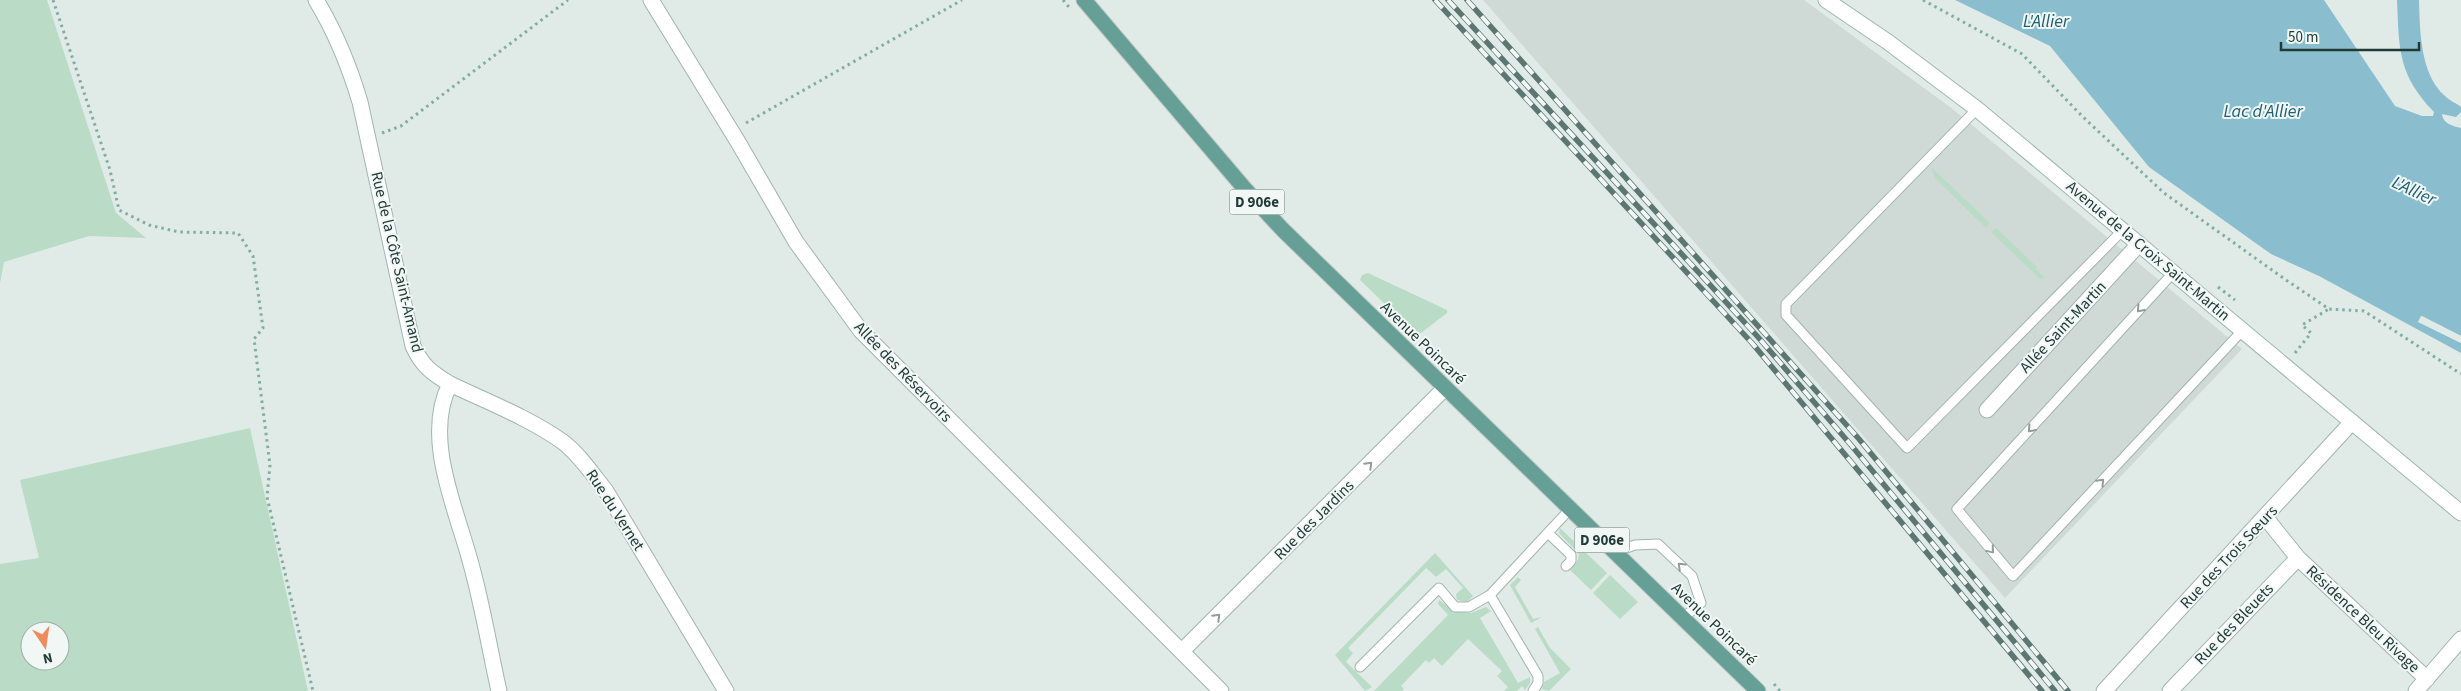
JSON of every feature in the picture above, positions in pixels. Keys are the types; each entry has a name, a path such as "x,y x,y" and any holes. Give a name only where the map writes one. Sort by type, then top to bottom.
{"main road":[{"name":"Avenue Poincaré","path":"1084,0 1245,189 1283,230 1758,691"}],"street":[{"name":"Rue de la Côte Saint-Amand","path":"316,0 335,31 349,63 368,139 413,346 425,368 450,384"},
{"name":"Allée des Réservoirs","path":"651,0 732,131 796,242 861,332 1221,691"},
{"name":"Avenue de la Croix Saint-Martin","path":"1826,0 1888,42 1977,109 2461,513"},
{"name":"Allée Saint-Martin","path":"1987,410 2139,244"},
{"path":"450,384 444,397 439,420 443,462 454,516 469,557 499,691"},
{"name":"Rue du Vernet","path":"450,384 535,425 564,443 584,463 606,491 726,691"},
{"name":"Rue des Jardins","path":"1182,651 1445,388"},
{"name":"Rue des Trois Sœurs","path":"2104,691 2266,518 2352,422"},
{"name":"Résidence Bleu Rivage","path":"2266,518 2298,558 2427,680"},
{"name":"Rue des Bleuets","path":"2170,691 2298,558"},
{"name":"Résidence Bleu Rivage","path":"2416,691 2461,639"}],"lane":[{"path":"1977,109 1786,304 1786,315 1907,448 2123,230"},
{"path":"2173,273 1957,509 2013,576 2242,331"},
{"path":"1360,667 1439,588 1455,607 1469,607 1490,595 1570,509"},
{"path":"1548,533 1571,554 1571,561 1566,566"},
{"path":"1615,552 1635,545 1658,544 1692,576 1701,603 1683,618"},
{"path":"1490,595 1538,676 1538,683 1533,691"}],"path":[{"path":"53,0 110,170 119,210 149,225 179,232 238,233 253,256 262,328 254,339 270,465 266,497 314,691"},
{"path":"368,139 401,126 568,0"},
{"path":"732,131 962,0"},
{"path":"1923,0 1990,34 2022,54 2082,116 2164,193 2329,309"},
{"path":"2295,353 2311,333 2302,325 2329,309 2364,310 2461,374"}],"shaded area":[{"path":"1483,0 1804,0 1954,110 2242,349 2005,598"}],"green space":[{"path":"0,0 47,0 116,213 146,238 89,236 4,262 0,283"},
{"path":"1931,167 1990,223 1986,228 1935,178"},
{"path":"1996,228 2037,267 2035,268 2045,278 2040,279 1991,232"},
{"path":"1368,273 1447,310 1447,313 1421,333 1416,334 1360,280 1362,275"},
{"path":"250,428 308,691 0,691 0,564 39,558 20,480"},
{"path":"1560,528 1607,573 1591,590 1570,570 1578,560 1579,554 1559,533"},
{"path":"1435,553 1473,596 1467,602 1457,600 1456,594 1463,588 1446,569 1436,577 1426,568 1348,648 1353,653 1346,662 1372,687 1365,691 1335,655"},
{"path":"1610,575 1638,602 1620,619 1593,593"},
{"path":"1518,577 1521,580 1515,587 1533,619 1542,617 1531,623 1510,585"},
{"path":"1439,600 1456,612 1471,613 1486,607 1491,611 1480,618 1518,683 1530,677 1530,683 1525,690 1522,686 1517,691 1504,691 1508,687 1497,676 1502,671 1468,639 1442,666 1434,658 1429,663 1426,660 1401,686 1404,689 1402,691 1374,691 1448,615 1438,604"},
{"path":"1538,627 1550,648 1571,669 1549,691 1542,689 1544,682 1560,673 1535,629"}],"water":[{"name":"Lac d'Allier","path":"1955,0 2324,0 2395,106 2422,116 2433,116 2434,112 2413,86 2403,61 2400,47 2397,0 2419,0 2421,38 2426,64 2437,87 2445,96 2461,107 2461,112 2456,117 2442,114 2446,122 2461,128 2461,336 2422,316 2419,322 2461,343 2461,353 2319,276 2271,254 2149,167 2050,46"}],"pier":[{"path":"2421,316 2461,336 2461,338 2422,321 2461,340 2461,343 2418,322"}],"railway":[{"path":"1435,0 1752,343 2042,691"},
{"path":"1448,0 1758,337 1851,445 2055,691"},
{"path":"1467,0 1859,439 2068,691"}],"water label":[{"name":"L'Allier","path":"2046,21"},
{"name":"L'Allier","path":"2414,191"}]}
